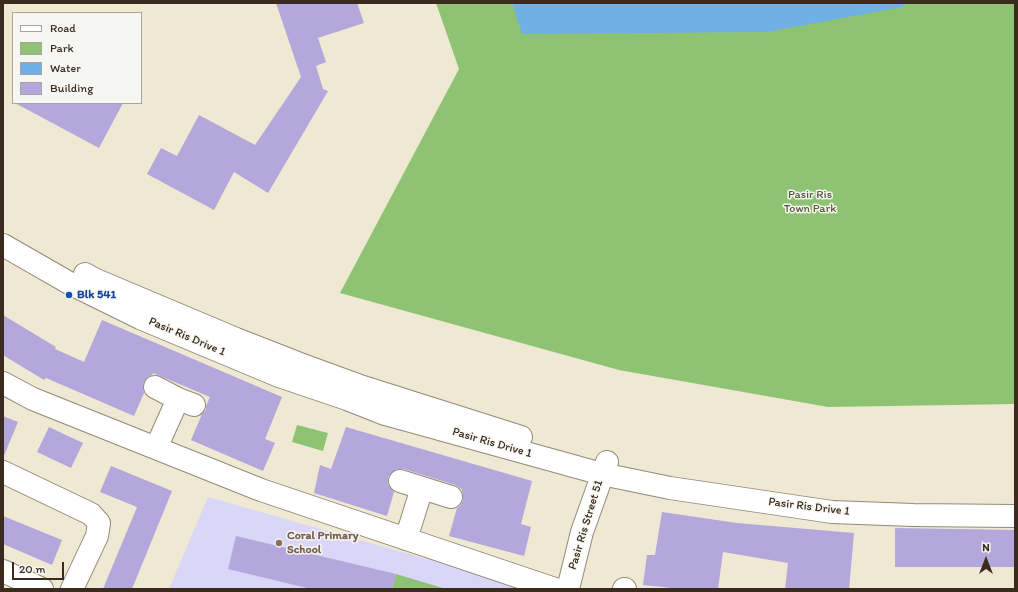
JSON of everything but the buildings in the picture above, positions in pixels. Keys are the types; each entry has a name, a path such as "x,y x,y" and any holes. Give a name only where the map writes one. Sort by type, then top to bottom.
{"main road":[{"name":"Pasir Ris Drive 1","path":"3,231 96,280 236,339 300,364 394,397 566,451 604,468 752,491 908,507 1015,505"},
{"name":"Pasir Ris Drive 1","path":"3,245 71,284 140,318 279,376 347,399 385,414 604,468 670,488 832,512 913,515 1015,516"},
{"path":"3,383 33,399 261,490 555,589"},
{"path":"155,387 186,402 156,448"},
{"name":"Pasir Ris Street 51","path":"568,589 582,532 604,468"},
{"path":"3,472 91,514 99,523 97,536 72,589"},
{"path":"400,481 451,498"},
{"path":"406,539 422,488"},
{"path":"3,571 42,589"}],"shaded area":[{"name":"Coral Primary School","path":"208,497 532,589 169,589"}],"green space":[{"name":"Pasir Ris Town Park","path":"436,3 1015,3 1015,404 828,407 619,370 340,293 459,69"},
{"path":"297,425 328,433 323,451 292,442"},
{"path":"396,574 446,589 392,589"}],"water":[{"path":"512,3 907,3 902,7 767,32 522,34"}],"place":[{"name":"Blk 541","path":"69,295"},
{"name":"Coral Primary School","path":"279,543"}]}
